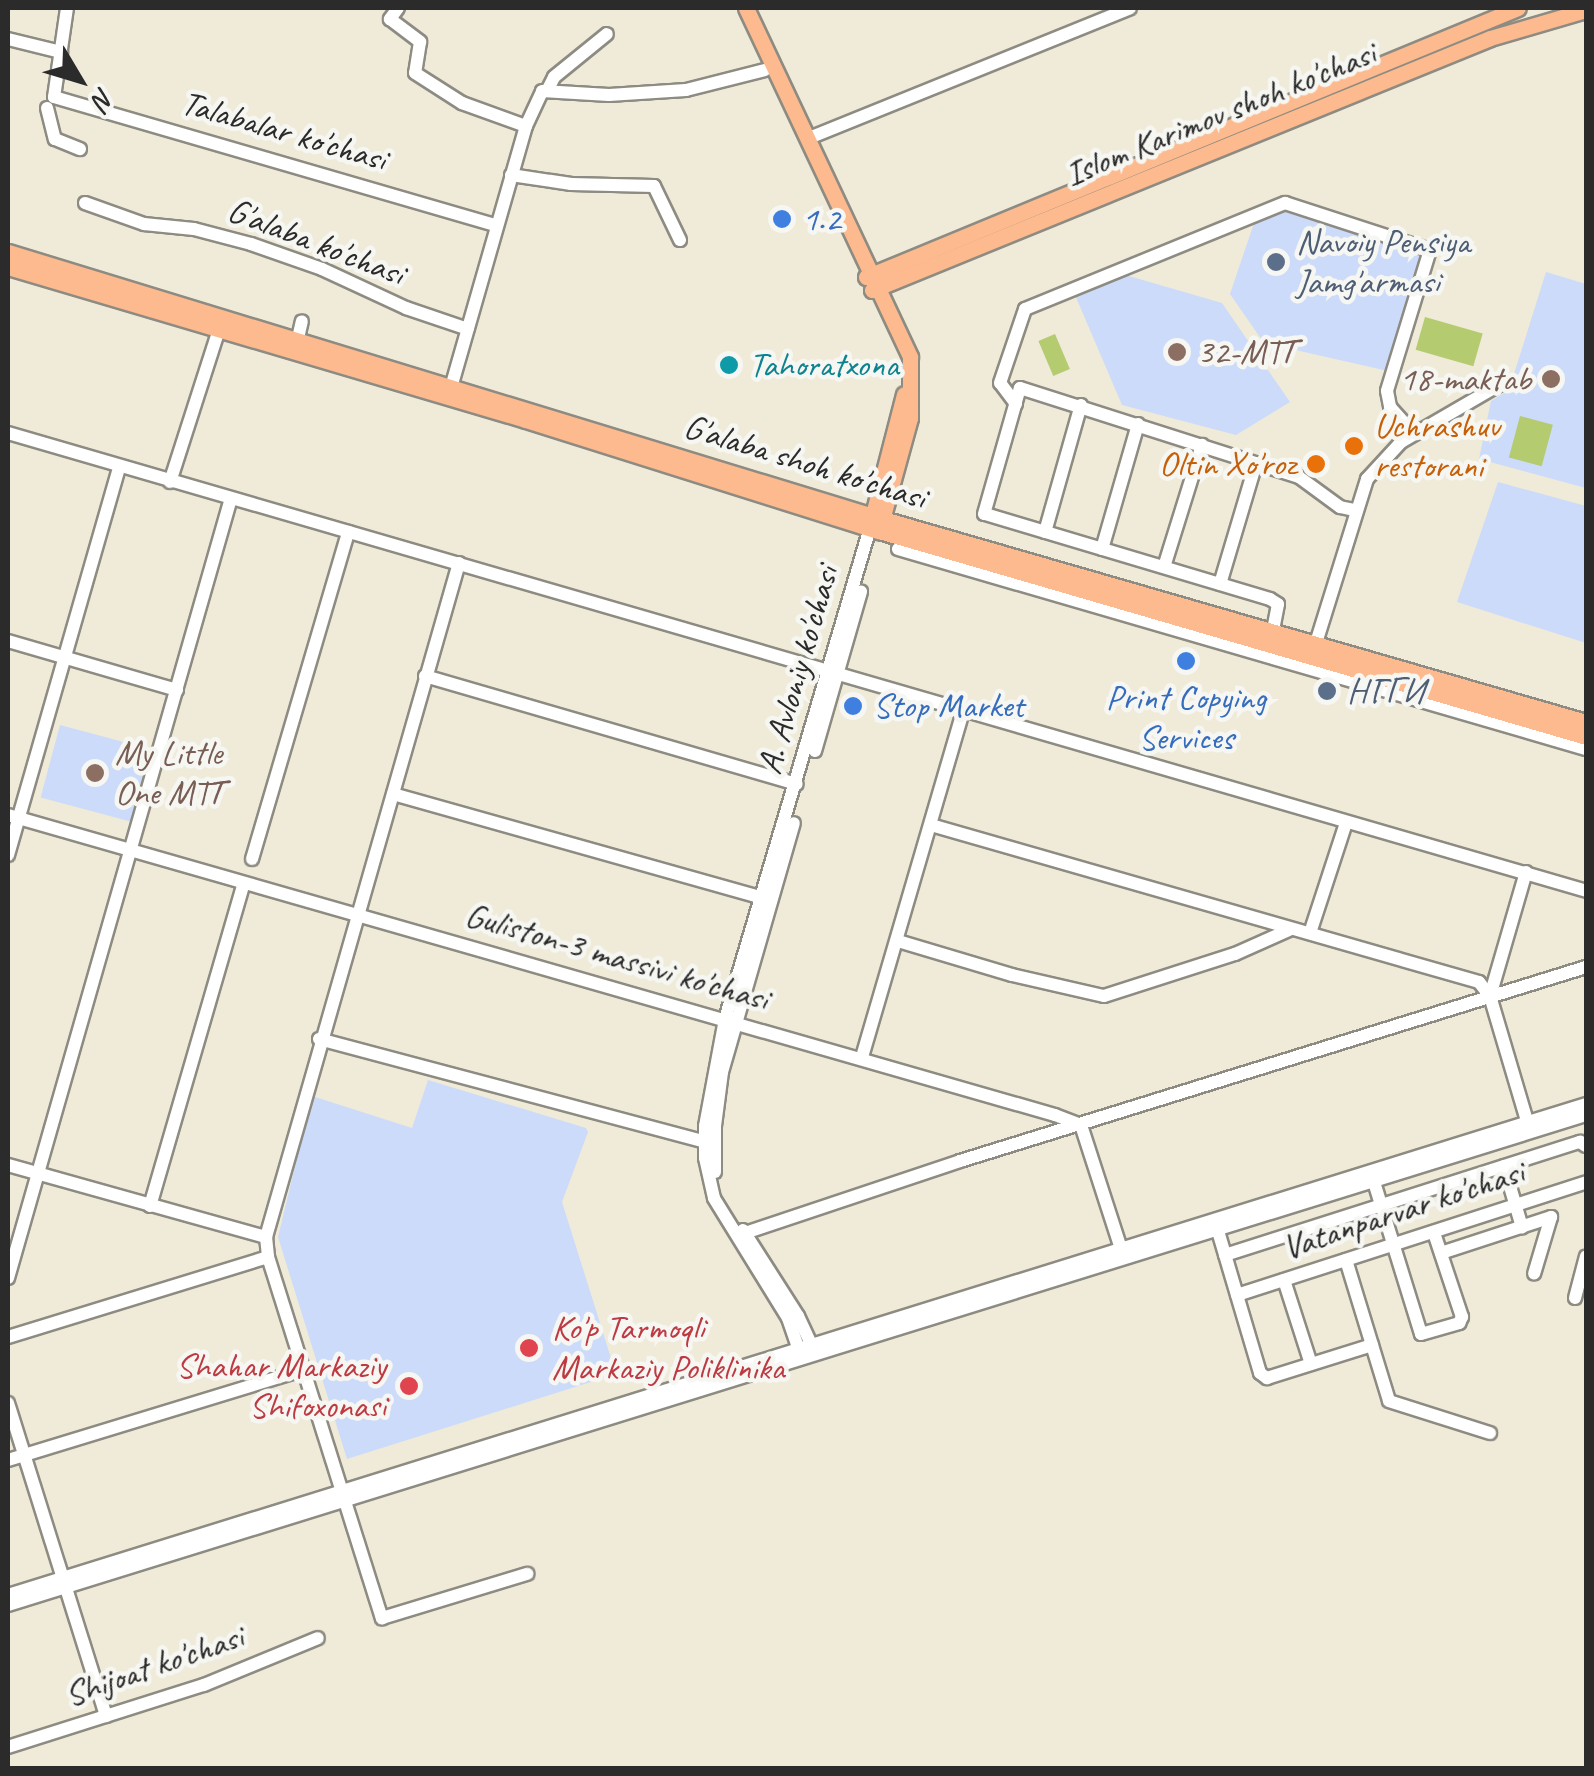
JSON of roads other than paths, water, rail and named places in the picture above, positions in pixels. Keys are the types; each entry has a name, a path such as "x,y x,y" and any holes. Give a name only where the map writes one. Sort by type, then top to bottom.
{"main road":[{"name":"A. Avloniy ko'chasi","path":"736,8 907,346 913,392 910,418 876,523"},
{"name":"A. Avloniy ko'chasi","path":"746,8 873,282"},
{"name":"Islom Karimov shoh ko'chasi","path":"873,282 1518,8"},
{"name":"Islom Karimov shoh ko'chasi","path":"873,282 1490,38 1581,10"},
{"name":"G'alaba shoh ko'chasi","path":"8,252 452,384 876,523 951,558 1586,737"},
{"name":"G'alaba shoh ko'chasi","path":"8,267 876,523 1272,630 1586,722"}],"street":[{"path":"68,8 51,102 55,138 80,150"},
{"path":"379,8 394,13 420,42 415,72 424,80 462,103 526,126"},
{"path":"809,138 1130,8"},
{"path":"452,384 537,97 548,90 554,77 607,34"},
{"path":"8,39 61,52"},
{"path":"548,90 609,94 686,90 766,70"},
{"name":"Talabalar ko'chasi","path":"51,102 496,225"},
{"path":"511,175 572,184 654,186 680,240"},
{"name":"G'alaba ko'chasi","path":"85,203 144,224 194,229 251,244 322,269 406,308 468,328"},
{"path":"1016,404 1000,384 1025,309 1285,203 1430,250 1387,391 1390,407 1414,434"},
{"path":"298,338 302,321"},
{"path":"170,482 219,328"},
{"path":"1316,643 1354,510 1367,479 1401,442 1499,385"},
{"path":"1272,630 1278,604 984,514 1020,388 1299,476 1340,507 1354,510"},
{"path":"1045,532 1081,406"},
{"path":"1102,549 1138,424"},
{"path":"8,433 1586,891"},
{"path":"1164,567 1202,445"},
{"path":"1220,584 1256,462"},
{"path":"8,855 13,816 119,468"},
{"path":"8,1278 231,498"},
{"name":"A. Avloniy ko'chasi","path":"806,1350 714,1198 705,1142 713,1070 876,523"},
{"path":"252,859 348,532"},
{"path":"898,549 951,558"},
{"path":"458,563 319,1039 266,1237 268,1257 382,1618 527,1574"},
{"path":"8,641 177,690"},
{"path":"1327,667 1586,749"},
{"name":"A. Avloniy ko'chasi","path":"806,1350 716,1182 714,1158 730,1020 762,898 832,675"},
{"path":"425,676 797,784"},
{"path":"862,1056 963,712"},
{"path":"393,794 762,898"},
{"name":"Guliston-3 massivi ko'chasi","path":"13,816 862,1056 1081,1125"},
{"path":"1310,933 1346,822"},
{"path":"931,825 1480,982 1490,996 1527,1121"},
{"path":"1490,996 1526,872"},
{"path":"150,1206 243,884"},
{"path":"898,940 1012,975 1104,996 1235,954 1289,930"},
{"path":"745,1234 960,1160 1586,968"},
{"path":"319,1039 705,1142"},
{"path":"806,1350 1218,1230 1527,1121 1586,1104"},
{"path":"8,1595 64,1582 345,1495 1121,1249 1586,1115"},
{"path":"1081,1125 1121,1249"},
{"path":"1224,1255 1580,1142 1586,1146"},
{"path":"8,1165 266,1237"},
{"path":"1504,1166 1522,1226"},
{"path":"1375,1177 1421,1334 1459,1323 1462,1317 1434,1234"},
{"name":"Vatanparvar ko'chasi","path":"1237,1295 1586,1182"},
{"path":"1440,1253 1552,1217 1534,1274"},
{"path":"1218,1230 1260,1373 1267,1378 1372,1345"},
{"path":"1575,1298 1586,1256"},
{"path":"8,1337 268,1257"},
{"path":"1346,1260 1389,1401 1490,1433"},
{"path":"1284,1280 1310,1364"},
{"path":"8,1460 306,1369"},
{"path":"8,1403 106,1716"},
{"path":"8,1605 64,1582"},
{"name":"Shijoat ko'chasi","path":"8,1747 204,1685 318,1638"}],"place":[{"name":"1.2","path":"782,219"},
{"name":"Navoiy Pensiya Jamg'armasi","path":"1276,262"},
{"name":"32-MTT","path":"1177,352"},
{"name":"Tahoratxona","path":"729,365"},
{"name":"18-maktab","path":"1551,379"},
{"name":"Uchrashuv restorani","path":"1354,446"},
{"name":"Oltin Xo'roz","path":"1316,464"},
{"name":"Print Copying Services","path":"1186,661"},
{"name":"НГГИ","path":"1327,691"},
{"name":"Stop Market","path":"853,706"},
{"name":"My Little One MTT","path":"95,773"},
{"name":"Ko'p Tarmoqli Markaziy Poliklinika","path":"529,1348"},
{"name":"Shahar Markaziy Shifoxonasi","path":"409,1386"}]}
